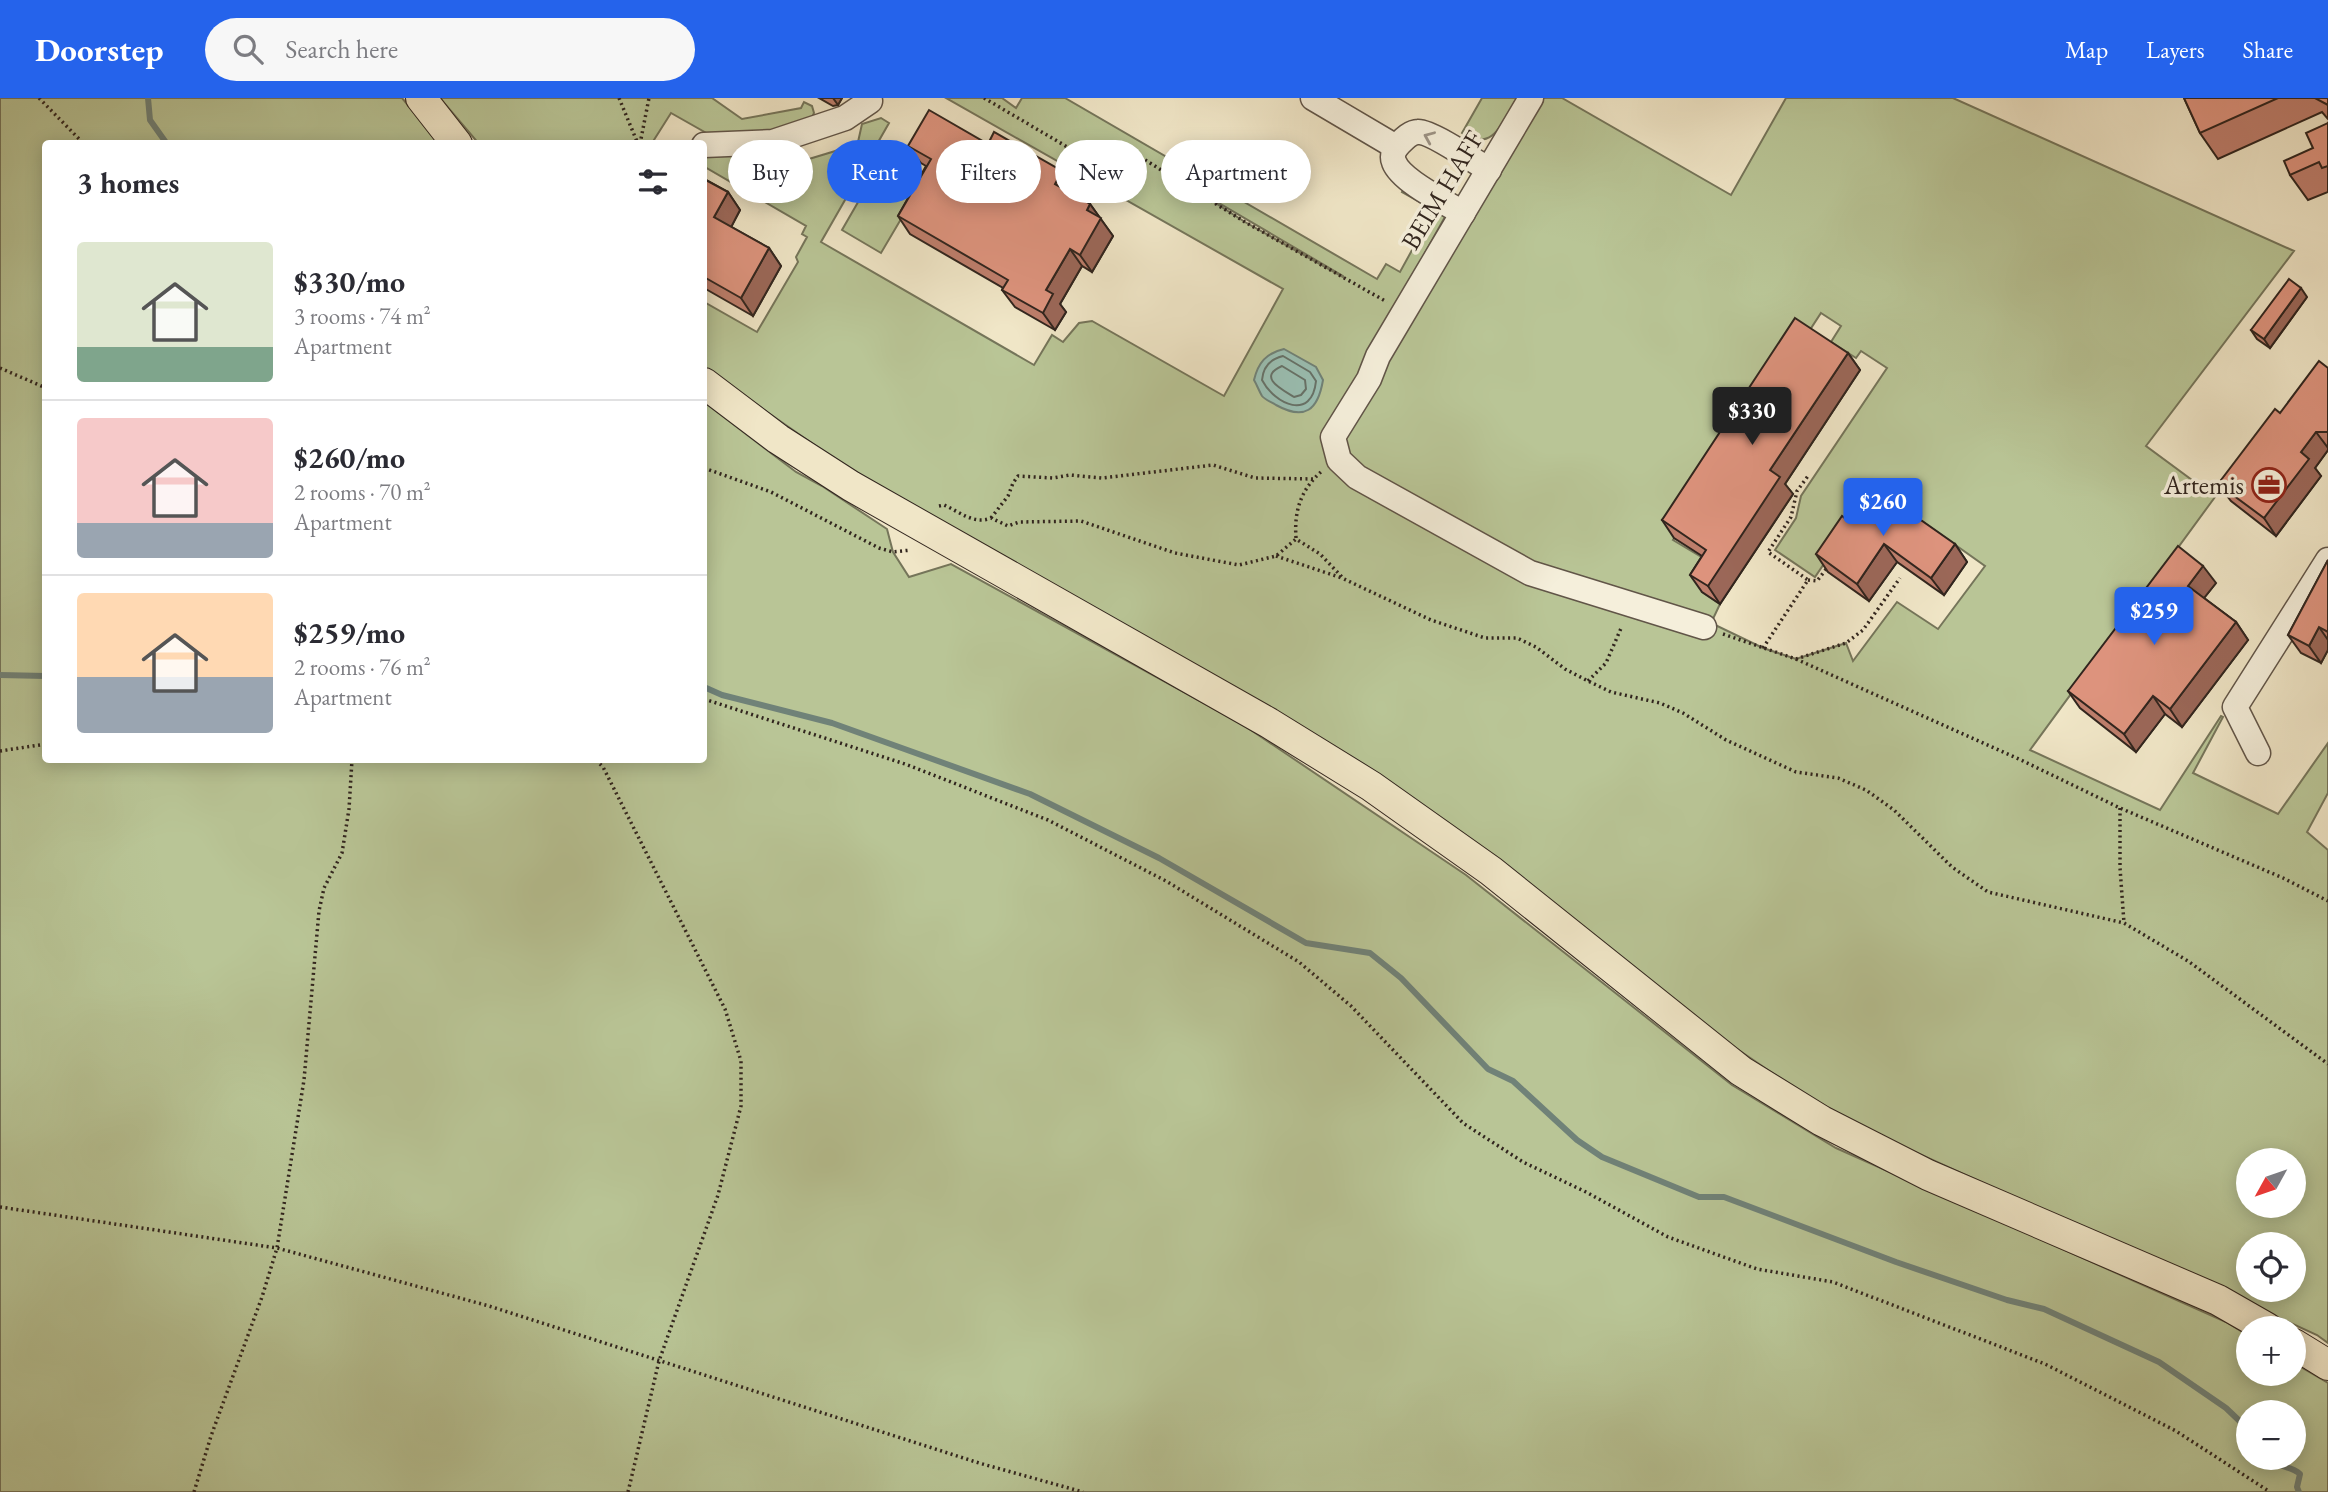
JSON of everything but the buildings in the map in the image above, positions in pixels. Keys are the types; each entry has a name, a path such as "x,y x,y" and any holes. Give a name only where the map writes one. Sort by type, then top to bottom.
{"main road":[{"path":"421,98 454,140"},
{"path":"707,385 778,439 851,486 1269,723 1371,786 1491,871 1741,1071 1822,1121 1928,1175 2218,1300 2246,1316"},
{"path":"2306,1351 2328,1365"}],"street":[{"path":"1313,98 1396,147"},
{"name":"BEIM HAFF","path":"1339,460 1333,438 1369,379 1378,356 1531,98"},
{"path":"707,145 773,142 845,118 870,101"},
{"path":"1463,213 1402,173 1394,163 1396,147 1406,136 1417,132 1429,134 1489,170"},
{"path":"1339,460 1357,477 1530,573 1704,627"},
{"path":"2258,753 2235,706 2328,560"}],"path":[{"path":"40,98 80,140"},
{"path":"619,98 637,140"},
{"path":"640,140 649,98"},
{"path":"984,98 1069,148 1142,158 1245,222 1404,312"},
{"path":"0,368 42,386"},
{"path":"1296,539 1295,519 1300,499 1312,479 1339,460"},
{"path":"707,469 771,492 879,548 893,552 913,550 927,530 931,508 944,505 974,521 991,517 1008,496 1018,476 1052,478 1070,475 1102,478 1213,465 1255,478 1312,479"},
{"path":"1808,476 1797,491 1791,517 1768,552 1808,580 1817,581 1832,560"},
{"path":"991,517 1008,526 1019,523 1082,521 1175,553 1239,565 1276,556 1296,539"},
{"path":"1296,539 1320,555 1344,579"},
{"path":"1276,556 1344,579 1431,620 1485,638 1517,638 1536,647 1565,669 1611,692 1660,703 1683,713 1726,740 1796,772 1838,778 1866,790 1894,810 1952,867 1988,892 2123,923 2188,961 2328,1064"},
{"path":"1796,659 1846,643 1863,630 1900,578"},
{"path":"1763,648 1808,580"},
{"path":"1588,681 1606,663 1618,632 1635,607"},
{"path":"1704,627 1796,659 2021,760 2120,808 2283,878 2328,901"},
{"path":"707,700 905,764 1048,820 1166,881 1299,962 1351,1006 1463,1123 1523,1162 1586,1192 1668,1237 1757,1269 1833,1282 2045,1364 2176,1431 2270,1492"},
{"path":"0,751 42,745"},
{"path":"194,1492 277,1248 303,1080 319,911 324,888 342,853 349,809 352,763"},
{"path":"599,763 725,1009 741,1061 741,1106 718,1195 659,1361 628,1492"},
{"path":"2120,808 2123,923"},
{"path":"0,1207 277,1248 489,1306 979,1463 1083,1492"}],"green space":[{"path":"0,98 402,98 437,140 42,140 42,763 707,763 707,404 796,472 887,529 893,552 909,577 951,564 1242,724 1466,875 1732,1085 1836,1148 2226,1322 2236,1328 2236,1386 2306,1386 2306,1370 2328,1383 2328,1492 0,1492"},
{"path":"440,98 712,98 742,119 801,108 804,102 812,106 814,113 811,120 776,132 710,135 671,113 654,140 476,140"},
{"path":"946,98 1002,98 1016,108 1022,98 1065,98 1137,140 1055,140 1055,160 1041,152 1041,140 1020,140"},
{"path":"1482,98 1517,98 1502,125 1482,140 1462,133"},
{"path":"1531,98 1562,98 1731,195 1786,98 1953,98 2294,251 2146,446 2215,497 2030,750 2160,810 2221,716 2223,717 2193,773 2278,814 2328,743 2328,793 2307,832 2328,850 2328,1343 2306,1330 2306,1316 2275,1316 2244,1302 2306,1302 2306,1232 2236,1232 2236,1298 1882,1137 1803,1094 1696,1021 1472,841 856,474 707,370 707,304 757,332 798,262 796,257 807,237 802,234 806,226 767,203 813,203 813,158 827,154 827,203 843,203 821,242 1034,365 1052,335 1063,342 1079,323 1092,321 1224,396 1283,289 1131,203 1147,203 1147,146 1161,154 1161,203 1215,203 1343,277 1219,203 1246,203 1377,279 1386,264 1400,272 1434,210 1402,192 1404,188 1446,215 1425,253","holes":["1821,313 1841,326 1831,342 1856,358 1861,351 1887,368 1801,496 1796,518 1775,550 1815,577 1875,488 1985,566 1938,629 1897,602 1853,661 1846,643 1796,659 1763,648 1711,623 1720,604 1702,592 1718,567 1673,540"]},
{"path":"881,118 889,123 879,140 858,140 862,124"},
{"path":"728,155 728,180 707,168 707,156"},
{"path":"858,203 910,203 881,253 842,230"}],"water":[{"path":"1284,349 1316,367 1323,380 1318,399 1308,410 1286,410 1265,399 1254,380 1264,360 1272,353"}],"waterway":[{"path":"148,98 150,120 164,140"},
{"path":"0,675 42,676"},
{"path":"707,688 722,695 832,723 1030,794 1159,858 1306,943 1370,953 1401,978 1488,1069 1513,1081 1577,1140 1602,1157 1699,1197 1724,1197 1896,1262 2007,1300 2044,1309 2159,1362 2236,1418"},
{"path":"2294,1470 2300,1474 2297,1487 2299,1492"}],"place":[{"name":"Artemis","path":"2269,485"}]}
